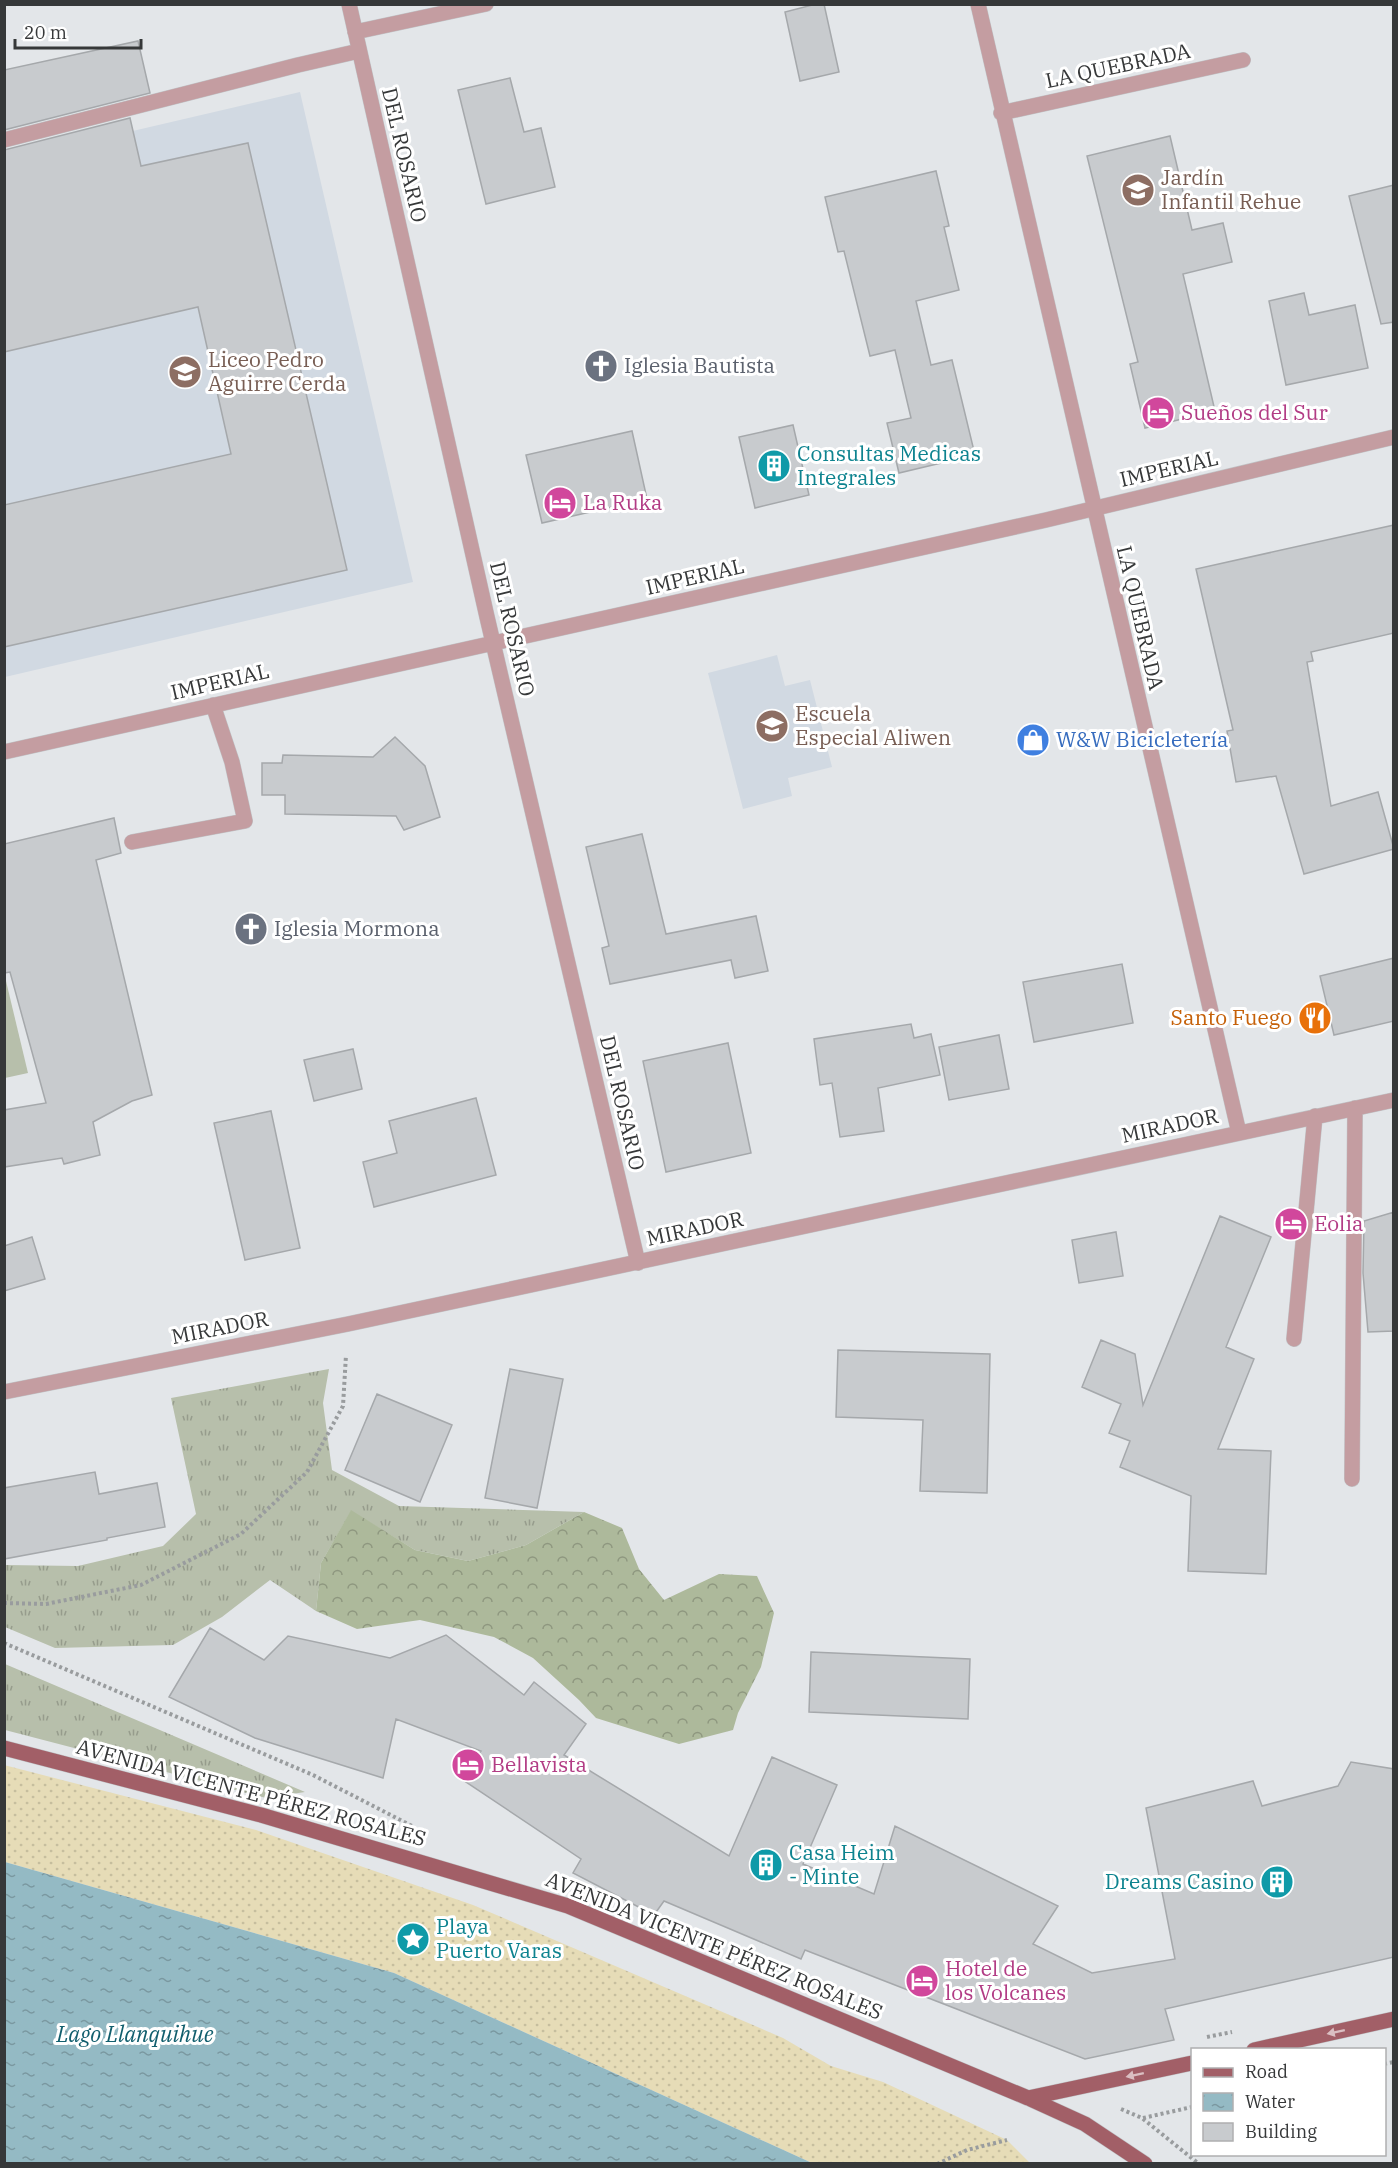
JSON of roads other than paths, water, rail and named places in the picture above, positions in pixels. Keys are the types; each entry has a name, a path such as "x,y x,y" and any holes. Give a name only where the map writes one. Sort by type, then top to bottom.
{"main road":[{"name":"AVENIDA VICENTE PÉREZ ROSALES","path":"4,1748 261,1815 568,1906 1028,2098 1085,2124 1145,2163"},
{"path":"1259,2048 1394,2019"},
{"path":"1028,2098 1191,2063"}],"street":[{"name":"DEL ROSARIO","path":"349,4 493,643 638,1263"},
{"path":"355,32 486,4"},
{"name":"LA QUEBRADA","path":"978,4 1001,113 1239,1133"},
{"path":"4,140 298,64 359,51"},
{"name":"LA QUEBRADA","path":"1001,113 1243,60"},
{"name":"IMPERIAL","path":"4,752 1093,509 1394,437"},
{"path":"132,842 245,821 232,762 213,705"},
{"name":"MIRADOR","path":"4,1392 348,1324 1394,1100"},
{"path":"1352,1479 1355,1108"},
{"path":"1294,1339 1315,1116"}],"water":[{"name":"Lago Llanquihue","path":"5,1862 394,1973 812,2163 5,2163"}],"place":[{"name":"Jardín Infantil Rehue","path":"1138,190"},
{"name":"Iglesia Bautista","path":"601,366"},
{"name":"Liceo Pedro Aguirre Cerda","path":"185,372"},
{"name":"Sueños del Sur","path":"1158,413"},
{"name":"Consultas Medicas Integrales","path":"774,466"},
{"name":"La Ruka","path":"560,503"},
{"name":"Escuela Especial Aliwen","path":"772,726"},
{"name":"W&W Bicicletería","path":"1033,740"},
{"name":"Iglesia Mormona","path":"251,929"},
{"name":"Santo Fuego","path":"1315,1018"},
{"name":"Eolia","path":"1291,1224"},
{"name":"Bellavista","path":"468,1765"},
{"name":"Casa Heim - Minte","path":"766,1865"},
{"name":"Dreams Casino","path":"1277,1882"},
{"name":"Playa Puerto Varas","path":"413,1939"},
{"name":"Hotel de los Volcanes","path":"922,1981"}]}
